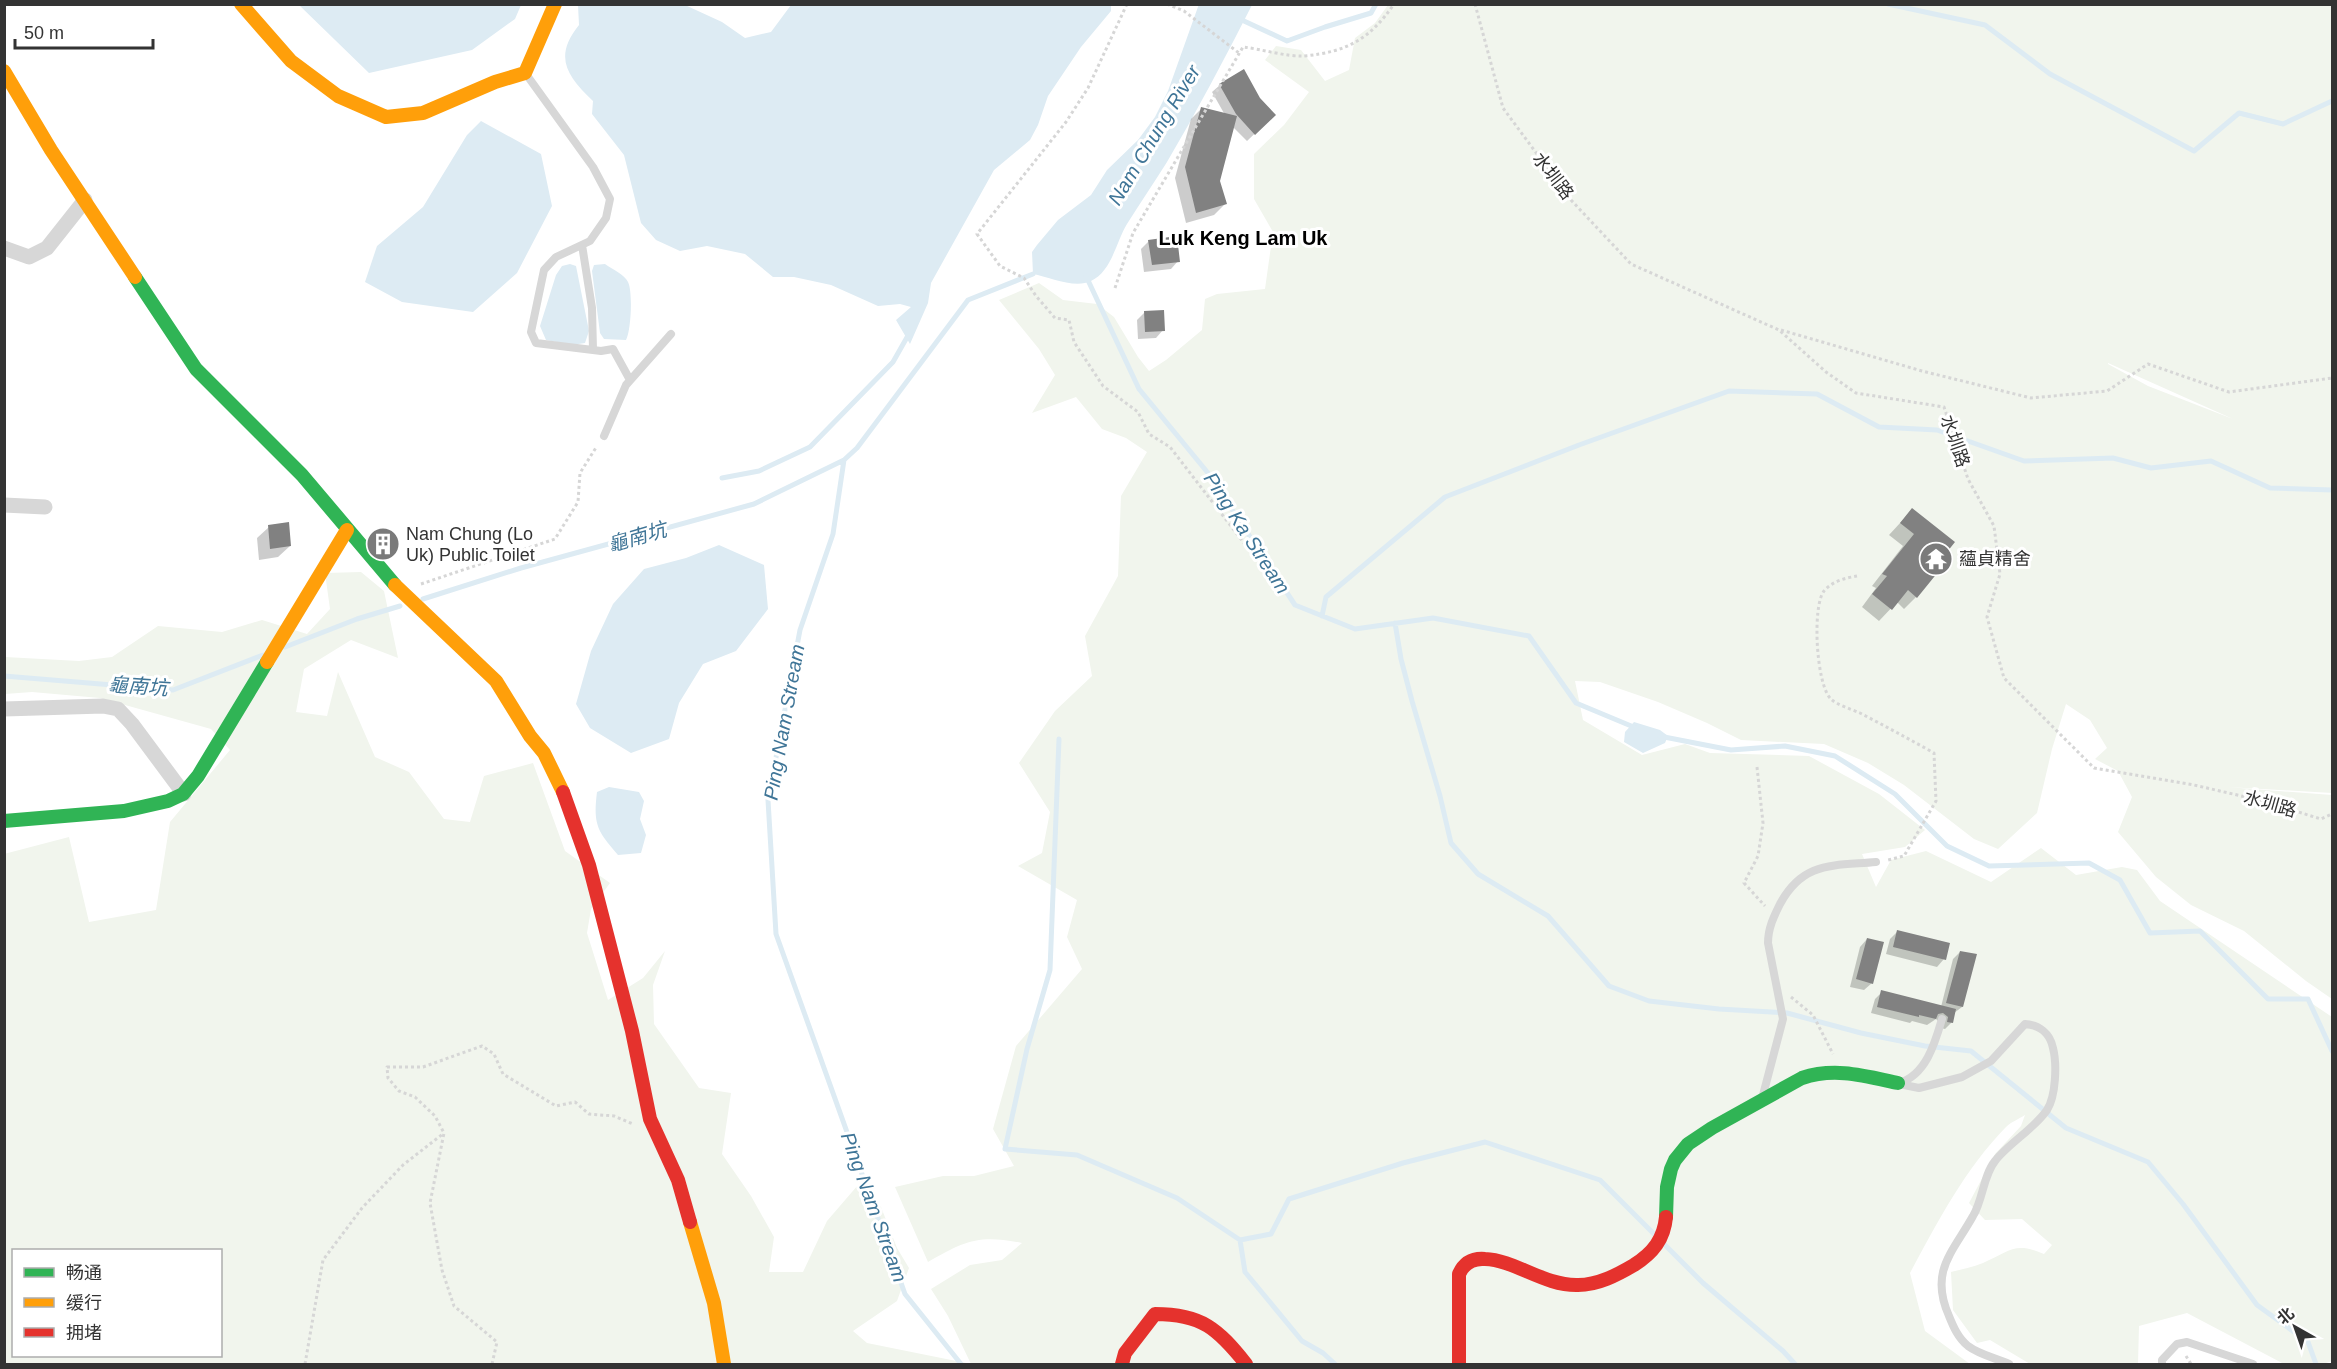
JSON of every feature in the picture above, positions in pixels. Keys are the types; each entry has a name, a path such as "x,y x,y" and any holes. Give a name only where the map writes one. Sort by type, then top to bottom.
{"street":[{"path":"241,4 291,61 338,96 386,117 423,113 495,82 525,73 555,4"},
{"path":"4,71 51,150 196,369 302,475 399,591 496,681 530,736 544,753 566,799 589,865 632,1031 650,1119 681,1190 714,1303 723,1365"},
{"path":"4,102 16,90"},
{"path":"4,248 29,257 48,248 85,200"},
{"path":"4,505 45,507"},
{"path":"4,821 130,811 157,806 184,794 198,776 346,530"},
{"path":"4,709 103,705 118,709 132,724 184,794"},
{"path":"1459,1365 1459,1283 1464,1265 1476,1259 1488,1259 1550,1282 1576,1286 1602,1282 1623,1272 1651,1251 1663,1235 1667,1181 1679,1153 1705,1133 1809,1075 1827,1070 1898,1083"},
{"path":"1122,1365 1125,1353 1155,1314 1179,1313 1195,1318 1217,1331 1246,1365"}],"lane":[{"path":"525,73 593,167 610,199 606,218 590,240 556,257 544,270 531,332 536,343 593,350 613,349 630,380"},
{"path":"582,245 592,308 593,350"},
{"path":"604,436 626,385 670,334"},
{"path":"1761,1102 1783,1019 1768,943 1774,916 1790,886 1805,874 1830,867 1876,862"},
{"path":"1898,1083 1909,1080 1920,1070 1937,1036 1942,1019"},
{"path":"1898,1083 1919,1088 1962,1077 1990,1061 2025,1024 2037,1025 2047,1034 2053,1045 2057,1071 2047,1109 1993,1162 1974,1214 1951,1250 1941,1280 1945,1306 1955,1331 1967,1345 1978,1352 2009,1365"},
{"path":"2162,1365 2162,1360 2177,1344 2187,1342 2253,1365"}],"path":[{"path":"1127,4 1088,88 1066,122 977,234 1000,267 1024,278 1036,297 1055,318 1069,320 1074,342 1103,386 1138,412 1149,435 1170,447 1244,543"},
{"path":"1167,4 1184,11 1239,53"},
{"path":"1115,288 1134,233 1244,46 1303,56 1352,46 1380,25 1394,4"},
{"name":"水圳路","path":"1475,4 1503,108 1572,200 1631,264 1779,330 1826,372 1856,393 1944,407 1968,479 1994,526 2000,574 1987,617 2004,678 2094,768 2194,785 2263,801 2321,819 2332,814"},
{"path":"1779,330 2031,398 2108,392 2148,364 2229,392 2332,378"},
{"path":"399,591 555,539 578,502 580,473 604,436"},
{"path":"1857,576 1831,584 1819,599 1821,679 1830,698 1934,753 1936,801 1904,856 1876,862"},
{"path":"1757,767 1763,822 1758,856 1744,883 1774,916"},
{"path":"1775,984 1813,1016 1842,1071"},
{"path":"492,1365 496,1342 454,1306 442,1270 430,1203 444,1132 435,1116 415,1097 399,1091 388,1078 387,1067 423,1067 482,1046 494,1054 503,1074 556,1106 575,1102 589,1114 614,1116 631,1124 650,1119"},
{"path":"305,1365 322,1260 363,1208 403,1165 444,1132"}],"shaded area":[{"path":"1388,5 2332,5 2332,793 2227,787 2332,795 2332,999 2244,931 2191,905 2156,877 2118,832 2132,797 2118,771 2095,759 2107,748 2090,720 2066,704 2052,749 2037,813 1998,849 1974,839 1904,785 1868,763 1824,744 1741,740 1658,702 1600,682 1575,681 1583,720 1642,755 1685,744 1710,753 1809,756 1879,794 1925,830 1905,847 1862,854 1876,887 1891,860 1926,851 1991,882 2041,848 2076,875 2122,867 2137,870 2160,901 2332,1017 2332,1361 2323,1364 2284,1364 2187,1313 2139,1326 2138,1364 2030,1364 1990,1340 1977,1343 1953,1310 1951,1272 1979,1264 2018,1248 2044,1254 2052,1245 2022,1219 1985,1220 1969,1203 1995,1154 2021,1126 2025,1115 2006,1127 1978,1160 1953,1197 1910,1273 1925,1331 1970,1364 971,1364 948,1316 931,1289 970,1265 1002,1260 1022,1243 994,1239 972,1241 928,1262 895,1187 943,1176 974,1176 1014,1166 993,1129 1016,1046 1082,969 1067,937 1077,900 1018,866 1042,853 1050,812 1019,763 1055,711 1092,676 1085,636 1118,576 1121,496 1147,452 1126,438 1102,429 1076,397 1032,413 1055,375 1039,349 999,300 1039,283 1063,300 1097,304 1114,317 1149,371 1202,330 1205,299 1217,294 1265,289 1273,232 1254,199 1254,154 1284,125 1309,92 1265,60 1276,46 1301,50 1325,81 1349,70 1355,38 1375,23","holes":["2108,363 2233,419 2148,386"]},
{"path":"361,572 384,591 398,658 351,640 304,669 296,712 327,716 338,672 375,757 409,772 444,819 470,822 484,776 533,763 565,851 610,883 591,909 587,933 608,1000 643,978 665,951 653,985 654,1024 699,1088 731,1093 722,1154 751,1196 774,1237 769,1272 803,1272 827,1221 858,1185 881,1207 897,1248 909,1268 897,1301 853,1331 867,1343 971,1364 5,1364 4,854 69,837 89,922 156,910 170,822 230,750 211,729 100,698 32,692 5,694 5,657 79,661 112,657 158,626 222,632 262,620 307,634 330,609 325,573"}],"water":[{"path":"1111,4 1111,11 1081,47 1048,96 1030,140 994,170 931,283 928,303 910,344 896,320 911,307 900,304 878,306 831,285 794,277 773,277 745,254 707,246 680,251 656,240 641,223 624,155 592,114 593,101 576,83 566,66 567,47 579,25 578,5 685,5 722,22 745,38 771,32 791,5"},
{"name":"Nam Chung River","path":"1199,4 1252,5 1178,143 1127,224 1109,263 1098,276 1085,283 1062,282 1033,274 1032,252 1037,245 1058,220 1091,195 1107,170 1138,140 1155,117 1168,91"},
{"path":"299,5 521,5 515,19 472,50 369,73"},
{"path":"481,121 541,154 552,206 517,273 473,312 402,302 365,282 377,246 423,207 467,135"},
{"path":"570,264 576,266 589,331 585,343 572,345 546,340 540,326 556,275 562,266"},
{"path":"605,264 624,277 630,287 631,311 626,340 604,339 600,333 592,271 594,265"},
{"path":"719,545 764,565 768,609 736,651 703,664 679,703 669,739 631,753 590,728 576,704 591,651 613,604 644,569 686,558"},
{"path":"1634,722 1660,730 1668,736 1665,743 1643,753 1624,742 1625,732"},
{"path":"609,787 639,792 644,801 640,819 646,835 641,853 618,855 601,833 596,820 597,792"}],"building":[{"path":"1244,69 1260,98 1276,115 1255,135 1236,114 1219,84"},
{"path":"1201,107 1237,116 1220,181 1227,204 1196,213 1185,167"},
{"path":"1177,236 1180,262 1152,265 1148,240"},
{"path":"1164,310 1165,331 1145,332 1144,311"},
{"name":"蘊貞精舍","path":"1912,508 1955,542 1943,557 1947,561 1917,598 1908,590 1892,610 1872,594 1887,576 1882,574 1914,534 1900,523"},
{"path":"289,522 291,546 270,549 268,525"},
{"path":"1897,930 1950,943 1946,960 1893,947"},
{"path":"1867,938 1884,942 1873,984 1856,979"},
{"path":"1960,951 1977,954 1963,1007 1946,1003"},
{"path":"1881,990 1956,1009 1953,1023 1947,1022 1948,1017 1943,1013 1938,1014 1936,1019 1877,1007"}],"waterway":[{"path":"1236,4 1240,17 1244,21 1287,41 1371,13 1376,4"},
{"path":"1888,4 1985,25 2050,74 2194,151 2239,113 2283,124 2332,101"},
{"name":"Ping Nam Stream","path":"961,1364 905,1294 776,934 768,800 800,630 833,534 844,460 857,448 968,300 1033,274"},
{"name":"Ping Ka Stream","path":"1086,276 1139,389 1208,473 1295,605 1355,629 1433,618 1529,636 1576,703 1636,728"},
{"path":"722,478 759,471 810,447 893,362 910,332"},
{"path":"1322,616 1326,597 1445,497 1579,445 1729,391 1817,394 1879,427 1937,430 2024,461 2113,458 2151,468 2211,461 2270,488 2332,490"},
{"name":"龜南坑","path":"423,599 521,568 754,504 844,460"},
{"name":"龜南坑","path":"285,647 357,619 400,606"},
{"path":"1395,623 1401,659 1451,843 1478,874 1548,916 1609,986 1649,1001 1719,1009 1787,1013 1861,1033 1925,1046 1971,1051 2066,1128 2148,1162 2183,1204 2257,1305 2308,1342 2316,1364"},
{"name":"龜南坑","path":"4,676 173,690 263,655"},
{"name":"Ping Ka Stream","path":"1659,736 1731,750 1785,746 1835,756 1895,794 1947,846 1989,866 2089,863 2120,880 2150,933 2200,931 2268,999 2308,999 2332,1051"},
{"path":"1059,739 1050,970 1027,1049 1005,1149 1077,1155 1177,1198 1240,1240 1271,1234 1289,1199 1403,1163 1485,1142 1600,1180 1657,1237"},
{"path":"1240,1240 1245,1272 1302,1341 1323,1353 1335,1364"},
{"path":"1664,1244 1703,1283 1783,1351 1795,1364"}],"traffic: fast":[{"path":"135,277 196,369 302,475 395,585"},
{"path":"4,821 124,811 168,801 183,794 198,776 267,662"},
{"path":"1666,1217 1667,1187 1675,1160 1688,1144 1712,1128 1802,1078 1814,1075 1850,1074 1898,1083"}],"traffic: slow":[{"path":"241,4 291,61 338,96 386,117 423,113 495,82 525,73 555,4"},
{"path":"4,71 51,150 135,277"},
{"path":"267,662 347,530"},
{"path":"395,585 496,681 530,736 544,753 563,792"},
{"path":"690,1222 714,1303 724,1364"}],"traffic: jam":[{"path":"563,792 589,865 632,1031 650,1119 678,1180 690,1222"},
{"path":"1459,1364 1459,1274 1466,1264 1477,1259 1496,1260 1553,1282 1578,1285 1593,1283 1607,1279 1647,1256 1660,1239 1666,1217"},
{"path":"1122,1364 1125,1353 1155,1314 1185,1317 1208,1326 1227,1341 1246,1364"}],"place":[{"name":"Nam Chung (Lo Uk) Public Toilet","path":"383,544"},
{"name":"蘊貞精舍","path":"1936,559"}],"district":[{"name":"Luk Keng Lam Uk","path":"1243,238"}]}
